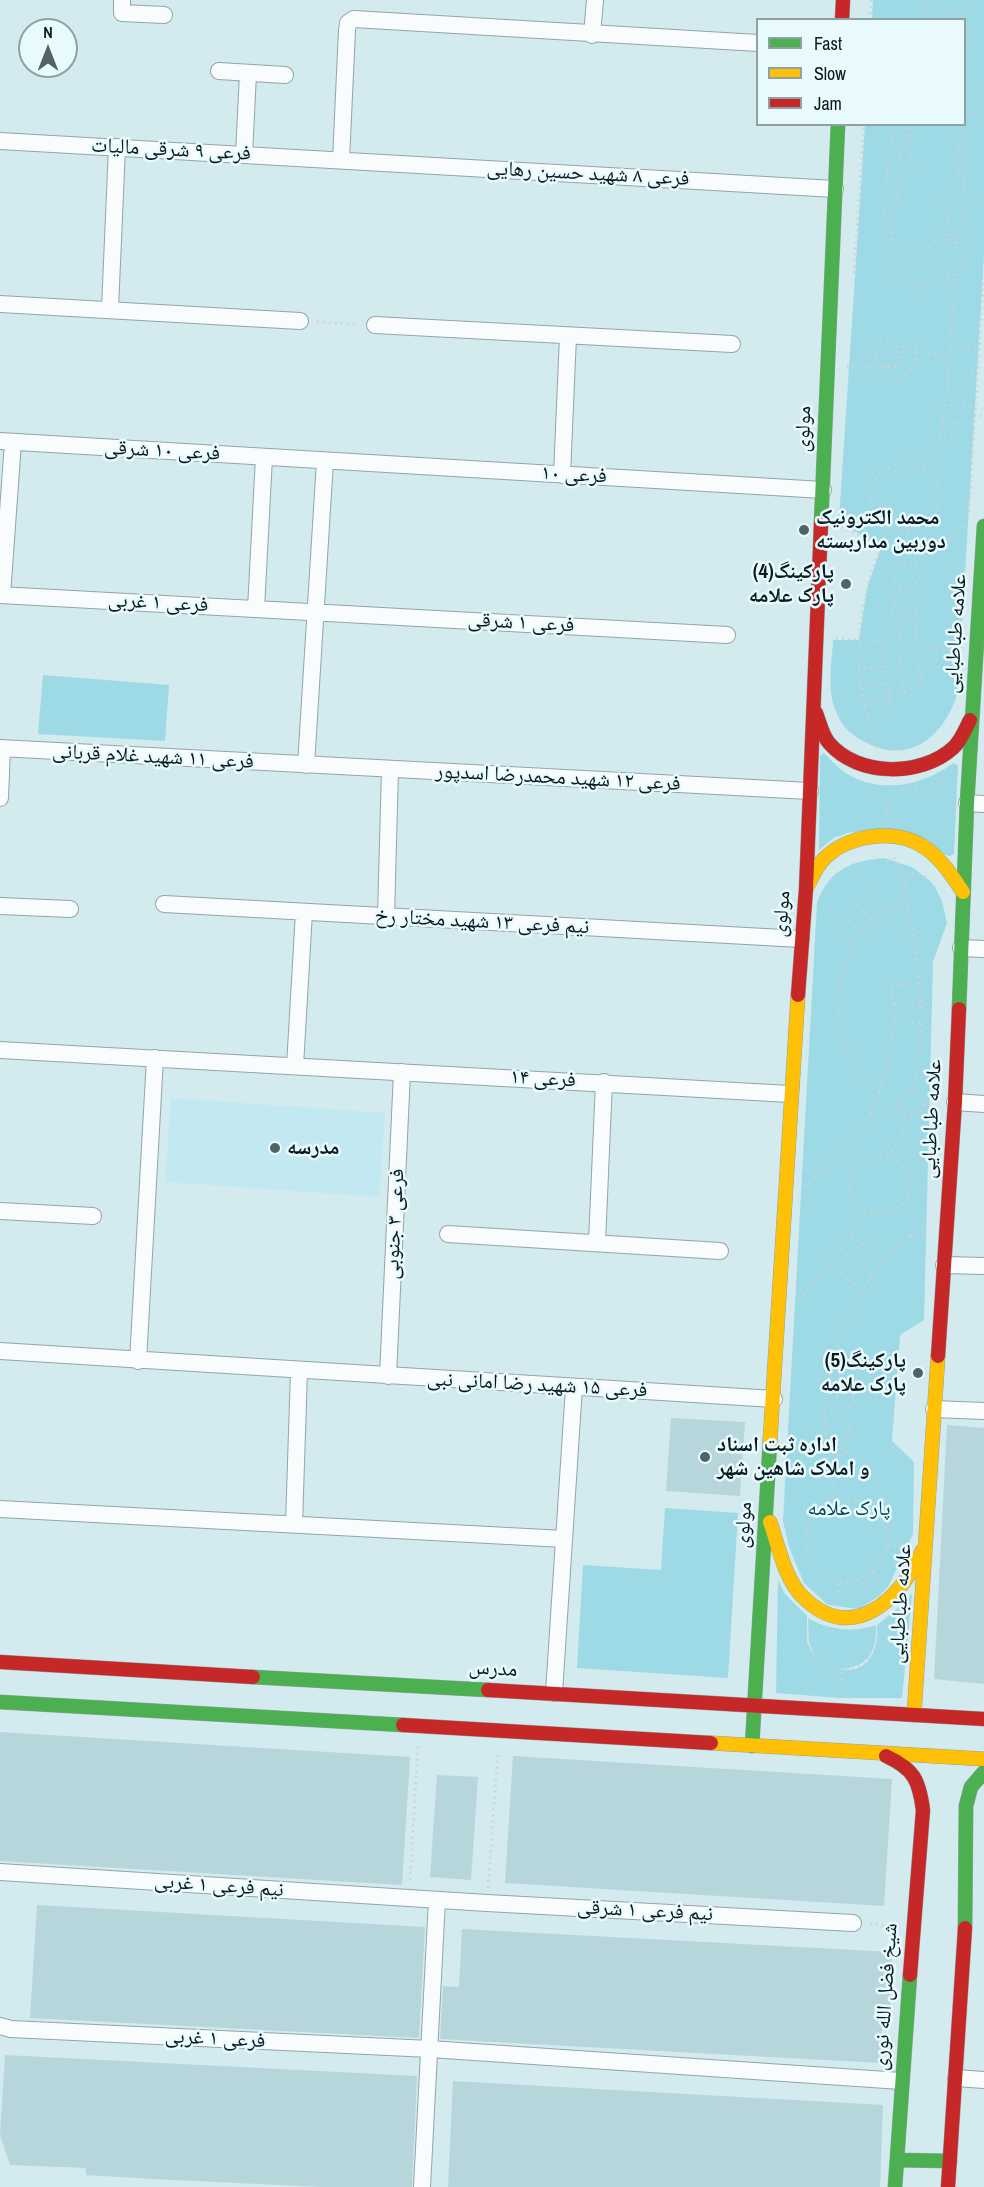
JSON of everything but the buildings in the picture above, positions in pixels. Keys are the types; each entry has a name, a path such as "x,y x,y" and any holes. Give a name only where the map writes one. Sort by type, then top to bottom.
{"street":[{"path":"122,0 122,13 164,15"},
{"path":"592,35 595,0"},
{"path":"842,18 843,0"},
{"path":"341,160 348,23 354,19 592,35 756,43"},
{"path":"219,71 285,75"},
{"path":"243,154 248,73"},
{"name":"مولوی","path":"752,1746 790,1094 806,889 838,126"},
{"name":"فرعی ۹ شرقی مالیات","path":"0,141 341,160"},
{"path":"110,309 117,147"},
{"name":"فرعی ۸ شهید حسین رهایی","path":"341,160 835,189"},
{"path":"0,304 300,321"},
{"path":"375,325 732,344"},
{"path":"562,475 568,336"},
{"path":"1,595 6,442"},
{"name":"فرعی ۱۰ شرقی","path":"6,442 325,461"},
{"path":"256,609 264,457"},
{"path":"306,765 325,461"},
{"name":"فرعی ۱۰","path":"325,461 823,490"},
{"name":"علامه طباطبایی","path":"914,1715 955,1102 967,803 984,526"},
{"name":"فرعی ۱ غربی","path":"1,595 315,612"},
{"name":"فرعی ۱ شرقی","path":"315,612 727,634"},
{"path":"813,706 828,742 854,762 893,768 922,765 941,757 954,748 964,734 972,714"},
{"path":"0,798 1,748"},
{"name":"فرعی ۱۱ شهید غلام قربانی","path":"1,748 306,765"},
{"name":"فرعی ۱۲ شهید محمدرضا اسدپور","path":"306,765 810,791"},
{"path":"386,916 390,769"},
{"path":"967,803 984,804"},
{"path":"806,889 824,858 841,846 862,837 889,836 915,842 944,863 963,892"},
{"name":"نیم فرعی ۱۳ شهید مختار رخ","path":"164,904 801,939"},
{"path":"0,906 70,909"},
{"path":"295,1066 303,912"},
{"path":"961,948 984,949"},
{"name":"فرعی ۱۴","path":"0,1050 790,1094"},
{"path":"138,1361 155,1058"},
{"name":"فرعی ۳ جنوبی","path":"388,1376 402,1072"},
{"path":"597,1242 604,1082"},
{"path":"955,1102 984,1104"},
{"path":"0,1211 93,1216"},
{"path":"448,1234 720,1251"},
{"path":"944,1265 984,1266"},
{"name":"فرعی ۱۵ شهید رضا امانی نبی","path":"0,1352 774,1399"},
{"path":"294,1524 299,1371"},
{"path":"554,1693 574,1387"},
{"path":"934,1409 984,1412"},
{"path":"0,1509 564,1539"},
{"path":"766,1512 792,1581 803,1597 817,1609 831,1616 861,1617 885,1605 897,1594 920,1557 927,1536"},
{"name":"مدرس","path":"0,1662 984,1719"},
{"path":"0,1702 984,1759"},
{"name":"شیخ فضل الله نوری","path":"880,1754 906,1766 914,1774 920,1787 922,1810 895,2187"},
{"path":"948,2187 965,1930 967,1796 973,1782 984,1772"},
{"name":"نیم فرعی ۱ غربی","path":"0,1872 437,1900"},
{"path":"422,2187 437,1900"},
{"name":"نیم فرعی ۱ شرقی","path":"437,1900 853,1923"},
{"name":"فرعی ۱ غربی","path":"0,2026 11,2029 430,2049"},
{"path":"430,2049 901,2081"},
{"path":"956,2078 984,2080"},
{"path":"897,2160 950,2161"}],"path":[{"path":"870,18 871,0"},
{"path":"923,18 928,0"},
{"path":"940,18 946,11 954,8"},
{"path":"966,51 976,45"},
{"path":"966,81 973,79 984,84"},
{"path":"966,112 984,108"},
{"path":"854,273 864,126"},
{"path":"894,126 887,170 885,221 891,262 899,277 916,287 929,286 935,276"},
{"path":"887,170 897,166 902,157 905,126"},
{"path":"914,126 909,133 907,142 912,157 911,172 897,181 898,201 892,216 892,235 898,255 909,265 917,265 924,260"},
{"path":"947,126 952,130 957,144 960,170 958,181 948,200 942,205 950,227 950,240"},
{"path":"954,243 961,228 964,193 965,156 961,126"},
{"path":"964,193 984,195"},
{"path":"923,468 933,453 945,406 956,280 963,262 963,255 950,240 937,240 927,248 924,260 929,271 935,276 945,278 958,273"},
{"path":"969,515 975,388 984,272"},
{"path":"300,321 375,325"},
{"path":"888,366 876,358 875,351 879,344 891,340 901,352"},
{"path":"848,355 847,366 888,366 897,361 902,345 917,348 909,372 897,380 894,381 891,378 888,366"},
{"path":"949,348 978,347"},
{"path":"916,352 949,356"},
{"path":"964,373 976,373"},
{"path":"947,389 975,388"},
{"path":"945,406 974,406"},
{"path":"974,416 984,416"},
{"path":"941,422 974,423"},
{"path":"938,435 952,438"},
{"path":"905,462 923,468 934,479 938,489 939,501 928,521 919,528 909,531 898,530 879,519 873,510 871,499 876,478 883,470 905,462"},
{"path":"915,564 960,531 969,509"},
{"path":"968,522 968,533"},
{"path":"839,525 880,545"},
{"path":"877,748 860,688 858,668 860,623 864,598 880,545 889,526"},
{"path":"905,562 915,564 919,575 916,584 909,587 901,586 894,581 894,569 897,565 905,562"},
{"path":"892,708 884,667 885,642 893,607 901,586"},
{"path":"891,616 902,620 898,653 905,692 923,684 918,667 915,638 916,605 911,611 903,612 893,607"},
{"path":"915,638 935,650 961,647 961,653"},
{"path":"873,642 885,642"},
{"path":"918,667 935,661 961,660"},
{"path":"858,668 884,667"},
{"path":"860,688 886,683"},
{"path":"864,705 889,698"},
{"path":"870,746 891,752 893,768 887,822 889,836 884,856 896,859 902,872 921,985 921,1061 914,1090"},
{"path":"905,885 907,877 912,874 920,874 929,879 914,867"},
{"path":"870,894 883,911"},
{"path":"880,1091 867,1082 847,1053 840,1030 837,995 852,945 883,911 907,897"},
{"path":"857,905 873,921"},
{"path":"844,918 862,932"},
{"path":"834,932 852,945"},
{"path":"803,1190 813,1177 852,1144 880,1091 889,1062 894,1023 894,1004 889,975"},
{"path":"891,985 921,985"},
{"path":"894,1004 922,1005"},
{"path":"894,1023 922,1023"},
{"path":"914,1090 923,1098 924,1106 915,1115 907,1115 900,1109 898,1101 903,1093 914,1090"},
{"path":"870,1113 882,1120"},
{"path":"889,1156 902,1134 907,1115"},
{"path":"876,1155 889,1156 902,1164 908,1172 911,1180 907,1199 893,1213 883,1215 867,1212 855,1203 851,1193 850,1183 853,1172 866,1158 876,1155"},
{"path":"805,1166 813,1172 824,1168"},
{"path":"798,1301 831,1265 867,1212"},
{"path":"837,1500 825,1433 828,1384 835,1355 844,1331 873,1275 908,1237 920,1229 930,1215"},
{"path":"852,1236 884,1261"},
{"path":"908,1237 925,1236 931,1246"},
{"path":"841,1251 873,1275"},
{"path":"831,1265 863,1292"},
{"path":"825,1412 834,1412 841,1366 847,1359 853,1363 855,1370 848,1392 854,1399 854,1404 846,1409 844,1415 846,1422 852,1426 844,1437 847,1453 839,1457 836,1436 825,1433"},
{"path":"850,1499 863,1502 883,1519 888,1531 888,1545 878,1568 867,1577 853,1582 839,1581 826,1576 815,1567 808,1555 805,1541 808,1527 815,1515 825,1506 837,1500 850,1499"},
{"path":"888,1545 909,1547"},
{"path":"807,1627 808,1642 813,1653 824,1665 842,1670 858,1667 870,1657 877,1638 876,1624"},
{"path":"840,1698 842,1670"},
{"path":"409,1898 419,1726"},
{"path":"487,1903 500,1731"},
{"path":"853,1923 913,1929"}],"shaded area":[{"name":"مدرسه","path":"171,1098 385,1113 379,1197 165,1182"}],"green space":[{"path":"873,0 984,0 984,254 958,691 946,720 937,731 926,741 900,750 885,749 869,744 848,731 835,709 831,684 833,640 859,640 867,588 882,545 842,525 839,519 865,126 966,126 966,18 872,18"},
{"path":"43,675 169,685 165,741 38,734"},
{"path":"824,753 849,775 875,784 903,784 930,777 953,763 958,765 954,854 950,856 851,832 833,838 819,850 820,756"},
{"name":"پارک علامه","path":"884,858 912,867 930,881 942,901 947,923 933,962 924,1320 900,1335 892,1441 914,1462 913,1534 888,1587 859,1609 828,1605 804,1583 789,1547 783,1521 817,903 828,882 842,869 872,859"},
{"path":"665,1508 738,1513 728,1678 577,1668 583,1565 661,1570"},
{"path":"778,1580 785,1594 807,1616 807,1642 815,1657 809,1642 808,1618 841,1629 859,1629 876,1625 875,1643 869,1656 858,1665 840,1669 850,1670 865,1664 874,1651 876,1643 877,1625 912,1594 902,1698 840,1698 776,1693"}],"traffic: fast":[{"path":"821,524 838,126"},
{"path":"959,1009 967,803 984,526"},
{"path":"752,1746 770,1441"},
{"path":"253,1677 488,1690"},
{"path":"0,1702 403,1725"},
{"path":"965,1928 966,1806 971,1787 984,1772"},
{"path":"895,2187 910,1975"},
{"path":"897,2160 950,2161"}],"traffic: slow":[{"path":"808,885 820,864 832,852 857,840 885,836 912,841 930,851 963,892"},
{"path":"770,1441 798,995"},
{"path":"914,1715 938,1356"},
{"path":"770,1522 783,1562 796,1589 821,1611 839,1617 857,1617 888,1600 913,1569 922,1551"},
{"path":"711,1743 984,1759"}],"traffic: jam":[{"path":"842,18 843,0"},
{"path":"798,995 806,889 821,524"},
{"path":"816,713 827,740 841,754 856,762 890,769 907,768 940,758 956,745 970,720"},
{"path":"938,1356 959,1009"},
{"path":"0,1662 253,1677"},
{"path":"488,1690 984,1719"},
{"path":"403,1725 711,1743"},
{"path":"886,1756 909,1771 917,1783 923,1810 910,1975"},
{"path":"948,2187 965,1928"}],"place":[{"name":"محمد الکترونیک دوربین مداربسته","path":"804,530"},
{"name":"پارکینگ(4) پارک علامه","path":"846,584"},
{"name":"مدرسه","path":"275,1148"},
{"name":"پارکینگ(5) پارک علامه","path":"918,1373"},
{"name":"اداره ثبت اسناد و املاک شاهین شهر","path":"705,1457"}]}
